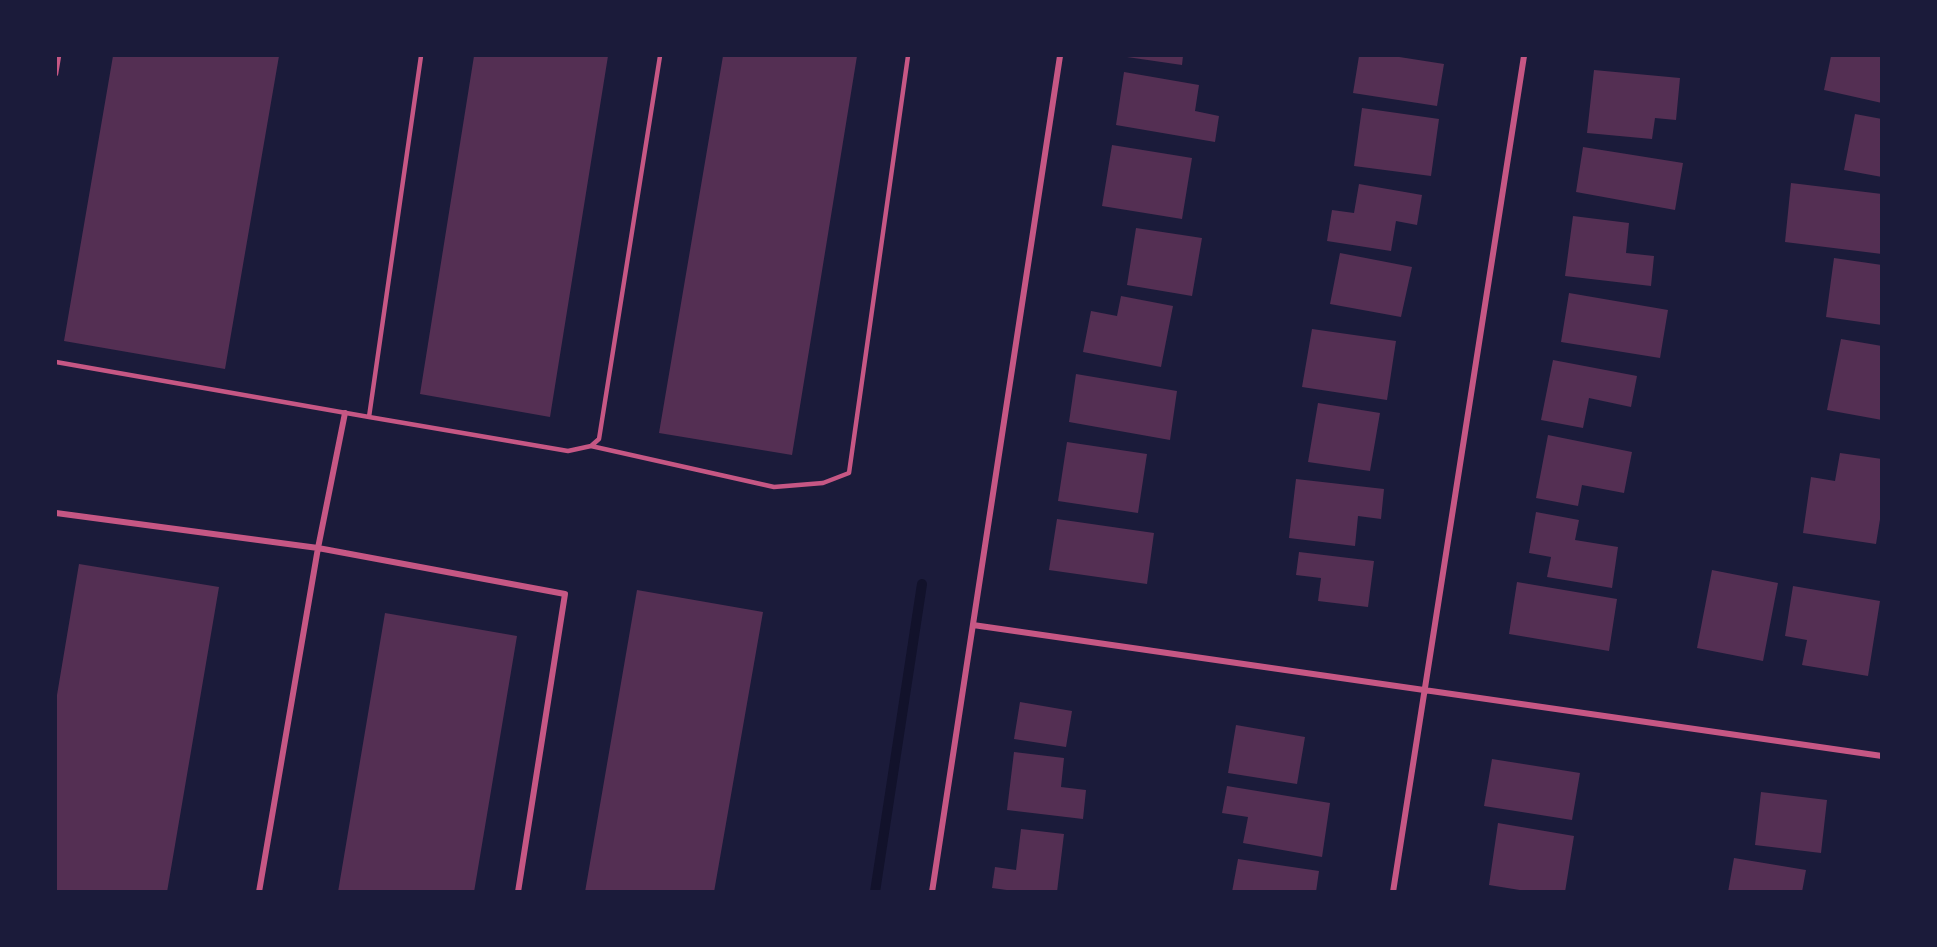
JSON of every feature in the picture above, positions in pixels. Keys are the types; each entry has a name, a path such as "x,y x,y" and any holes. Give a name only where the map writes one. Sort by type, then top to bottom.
{"street":[{"path":"932,891 1060,56"},
{"path":"1393,891 1524,56"},
{"path":"259,891 318,548 345,413"},
{"path":"56,513 318,548 565,594 518,891"},
{"path":"973,625 1881,756"}],"lane":[{"path":"56,74 58,56"},
{"path":"369,417 421,56"},
{"path":"591,446 599,439 660,56"},
{"path":"56,362 568,451 591,446 774,487 823,483 849,473 908,56"}],"building":[{"path":"113,56 279,56 225,369 64,341"},
{"path":"474,56 608,56 550,417 420,394"},
{"path":"723,56 857,56 792,455 659,433"},
{"path":"1127,56 1183,56 1182,65"},
{"path":"1359,56 1393,56 1444,64 1437,106 1353,93"},
{"path":"1831,56 1882,56 1882,103 1824,90"},
{"path":"1594,70 1680,78 1676,120 1655,118 1652,139 1587,133"},
{"path":"1124,72 1199,85 1195,111 1219,116 1215,142 1116,125"},
{"path":"1362,108 1439,119 1431,176 1354,166"},
{"path":"1855,114 1882,119 1882,177 1844,170"},
{"path":"1112,145 1192,158 1182,219 1102,206"},
{"path":"1583,147 1683,163 1675,210 1576,192"},
{"path":"1791,183 1882,194 1882,254 1785,242"},
{"path":"1359,184 1422,195 1417,225 1396,221 1391,251 1327,241 1332,210 1354,213"},
{"path":"1573,216 1629,223 1626,253 1654,256 1651,286 1565,276"},
{"path":"1136,228 1202,238 1192,296 1127,285"},
{"path":"1340,253 1412,267 1401,317 1330,304"},
{"path":"1834,258 1882,265 1882,325 1826,317"},
{"path":"1569,293 1668,310 1660,358 1561,342"},
{"path":"1121,296 1173,306 1161,367 1083,352 1091,311 1117,316"},
{"path":"1312,329 1396,341 1387,400 1302,387"},
{"path":"1841,339 1882,346 1880,371 1882,371 1882,420 1827,410"},
{"path":"1553,360 1637,376 1631,407 1589,398 1583,428 1541,420"},
{"path":"1076,374 1177,391 1170,440 1069,422"},
{"path":"1318,403 1380,413 1370,471 1308,462"},
{"path":"1548,435 1632,452 1624,493 1582,485 1578,506 1536,498"},
{"path":"1067,442 1147,454 1138,513 1058,501"},
{"path":"1840,453 1882,459 1882,507 1876,544 1803,533 1811,477 1835,481"},
{"path":"1296,479 1384,489 1381,519 1358,516 1355,546 1289,538"},
{"path":"1536,512 1579,520 1575,540 1618,547 1612,588 1547,577 1551,557 1529,553"},
{"path":"1057,519 1154,533 1147,584 1049,570"},
{"path":"1299,552 1374,561 1368,607 1318,601 1321,578 1296,575"},
{"path":"79,564 219,587 167,892 56,892 56,701"},
{"path":"1712,570 1778,583 1763,661 1697,648"},
{"path":"1517,582 1617,599 1609,651 1509,634"},
{"path":"1793,586 1880,601 1868,676 1802,665 1807,640 1785,636"},
{"path":"637,590 763,612 714,892 585,892"},
{"path":"385,613 517,636 474,892 338,892"},
{"path":"1020,702 1072,711 1066,747 1014,739"},
{"path":"1236,725 1305,737 1297,784 1228,773"},
{"path":"1014,752 1064,758 1061,787 1086,790 1083,819 1007,810"},
{"path":"1492,759 1580,773 1572,820 1484,806"},
{"path":"1227,786 1330,803 1322,857 1243,843 1248,817 1222,813"},
{"path":"1761,792 1827,800 1821,853 1755,845"},
{"path":"1498,823 1574,836 1565,892 1532,892 1489,885"},
{"path":"1021,829 1064,834 1057,892 1021,892 992,888 995,867 1016,870"},
{"path":"1734,858 1806,870 1802,892 1728,892"},
{"path":"1238,859 1319,871 1316,892 1232,892"}],"waterway":[{"path":"875,892 922,584"}]}
